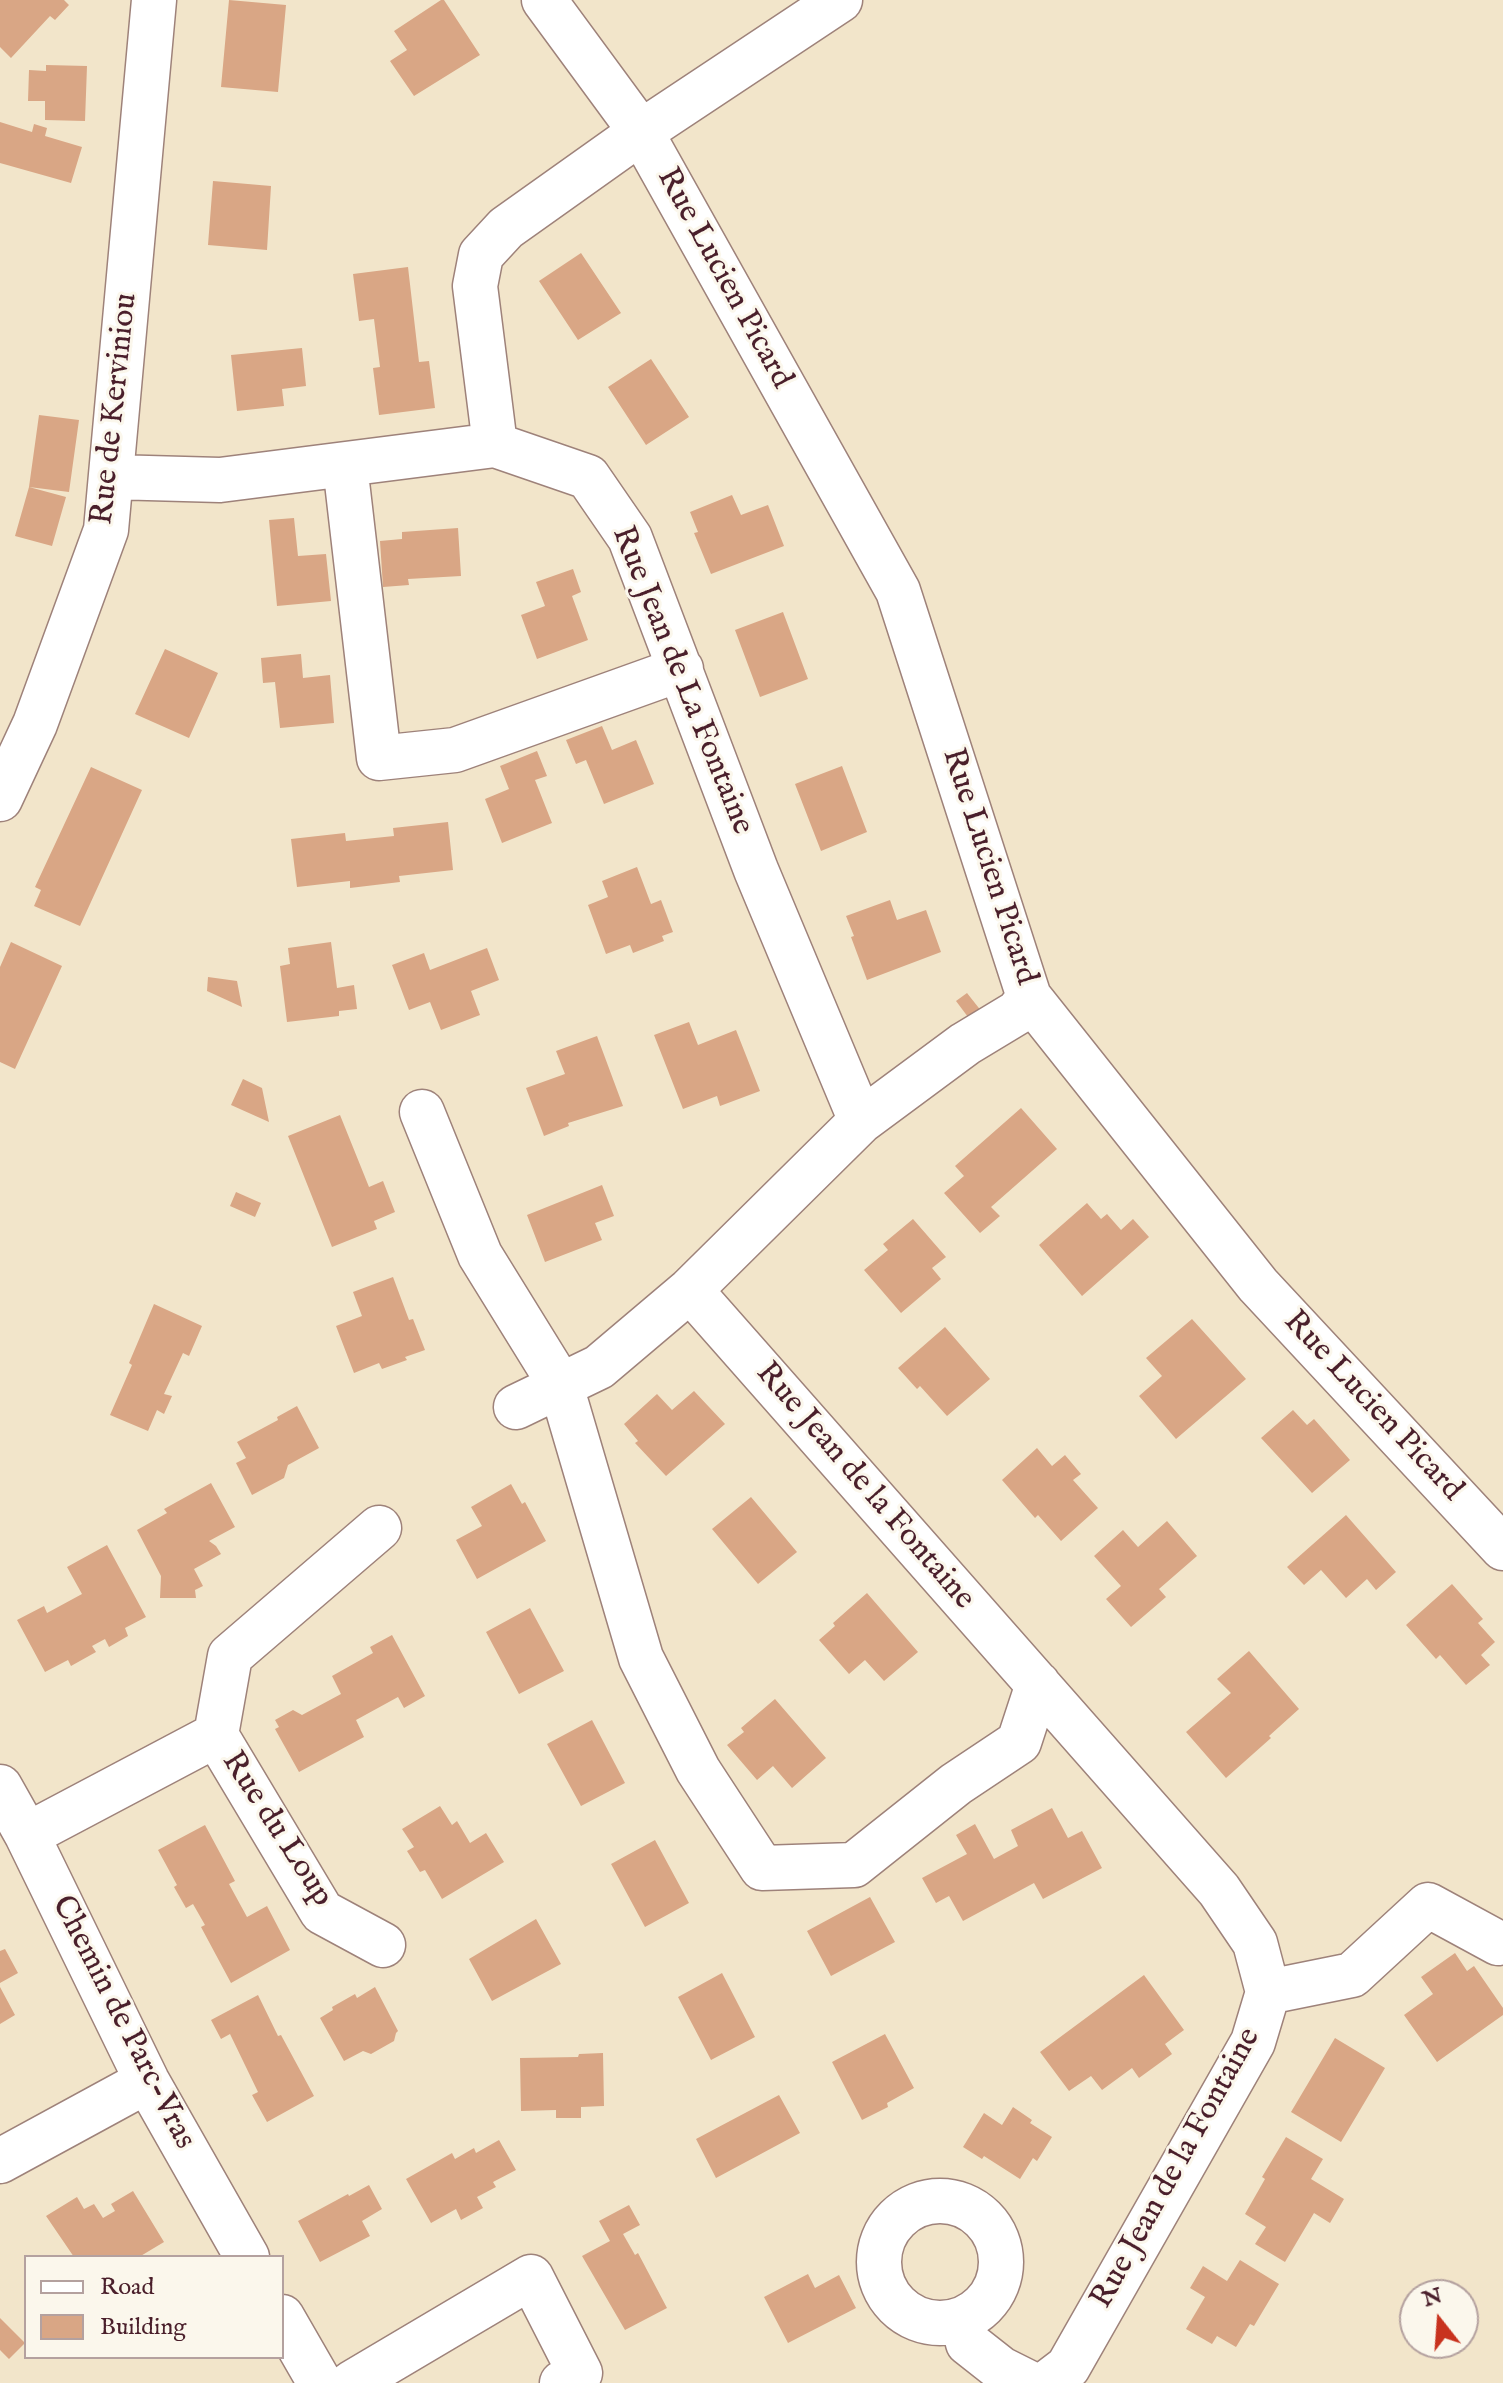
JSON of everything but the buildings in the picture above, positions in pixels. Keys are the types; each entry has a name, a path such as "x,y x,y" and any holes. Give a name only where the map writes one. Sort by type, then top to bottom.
{"street":[{"name":"Rue de Kerviniou","path":"0,799 35,724 106,530 154,0"},
{"name":"Rue Lucien Picard","path":"544,0 641,132 898,591 1029,997 1258,1285 1503,1548"},
{"name":"Rue Lucien Picard","path":"641,132 840,0"},
{"path":"495,445 475,286 481,255 506,228 641,132"},
{"name":"Rue Jean de La Fontaine","path":"112,477 220,480 495,445 588,477 630,538 756,870 861,1121"},
{"path":"345,465 379,758 455,750 681,669"},
{"path":"516,1407 599,1367 690,1290 861,1121 965,1044 1018,1012 1029,997"},
{"path":"422,1112 480,1255 561,1386 641,1658 698,1770 762,1868 854,1865 956,1784 1019,1742 1038,1684"},
{"name":"Rue Jean de la Fontaine","path":"690,1290 1219,1890 1255,1943 1268,1992 1253,2042 1068,2367 1047,2383"},
{"name":"Rue du Loup","path":"379,1528 230,1656 216,1735 322,1912 383,1945"},
{"name":"Rue du Loup","path":"27,1835 216,1735"},
{"name":"Chemin de Parc-Vras","path":"0,1787 27,1835 147,2081 246,2255"},
{"name":"Rue Jean de La Fontaine","path":"1268,1992 1352,1975 1428,1905 1498,1943"},
{"path":"0,2161 147,2081"},
{"path":"352,2383 531,2277 580,2373 562,2383"},
{"path":"962,2319 968,2343 1001,2369 1029,2383"},
{"path":"284,2320 320,2383"}]}
